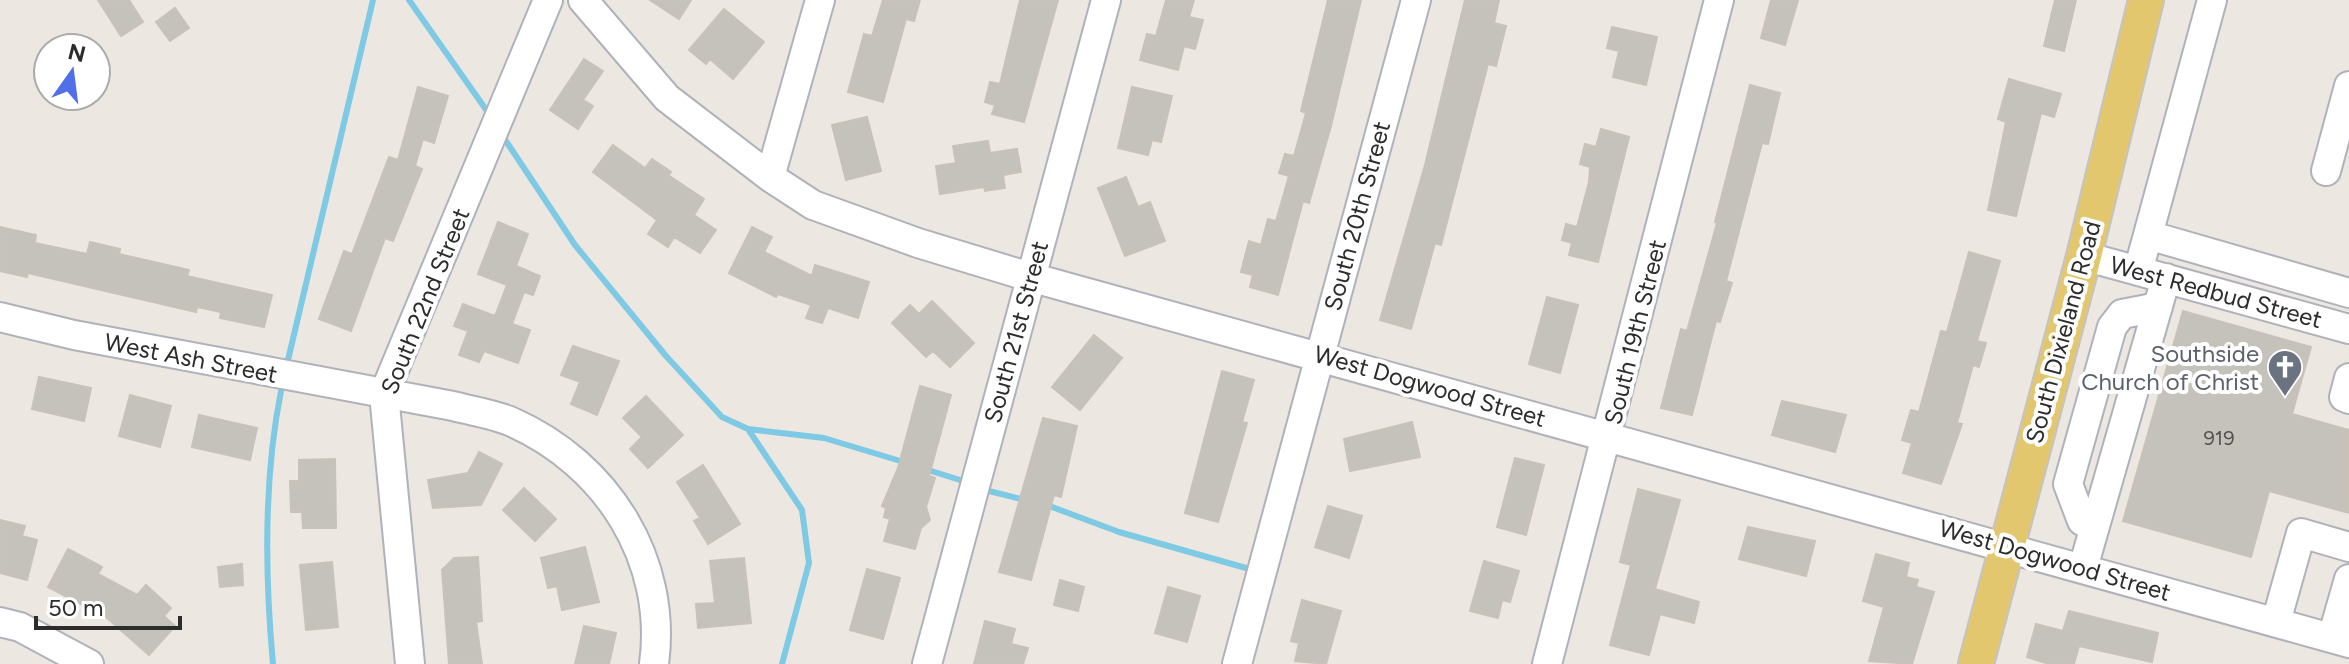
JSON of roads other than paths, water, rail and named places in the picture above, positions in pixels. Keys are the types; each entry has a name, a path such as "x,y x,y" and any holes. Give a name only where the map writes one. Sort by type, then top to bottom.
{"main road":[{"name":"South Dixieland Road","path":"1976,664 2084,256 2146,0"}],"street":[{"name":"South 22nd Street","path":"410,664 384,394 548,0"},
{"name":"West Dogwood Street","path":"583,0 667,98 770,177 813,205 918,243 1030,277 2341,641"},
{"path":"770,177 820,0"},
{"name":"South 21st Street","path":"927,664 1106,0"},
{"name":"South 20th Street","path":"1237,664 1416,0"},
{"name":"South 19th Street","path":"1547,664 1609,436 1719,0"},
{"path":"2138,271 2212,0"},
{"path":"2326,171 2349,86"},
{"path":"2148,235 2349,293"},
{"name":"West Redbud Street","path":"2084,256 2349,329"},
{"path":"2083,568 2166,278"},
{"path":"2094,528 2082,521 2068,484 2112,327 2122,314 2158,307"},
{"name":"West Ash Street","path":"0,317 74,335 453,406 512,422 571,456 621,510 648,565 658,637 654,664"},
{"path":"2349,378 2344,397 2349,399"},
{"path":"2276,622 2301,533 2349,547"},
{"path":"2341,641 2349,579"},
{"path":"0,622 20,627 89,664"}],"waterway":[{"path":"288,360 373,0"},
{"path":"409,0 487,111"},
{"path":"506,141 575,245 666,356 722,417 748,429 802,510 809,563 782,664"},
{"path":"273,664 268,597 269,492 281,391"},
{"path":"748,429 824,438 907,463"},
{"path":"925,469 960,480"},
{"path":"989,491 1025,500"},
{"path":"1044,504 1119,532 1246,568"}],"place":[{"name":"Southside Church of Christ","path":"2285,398"}]}
